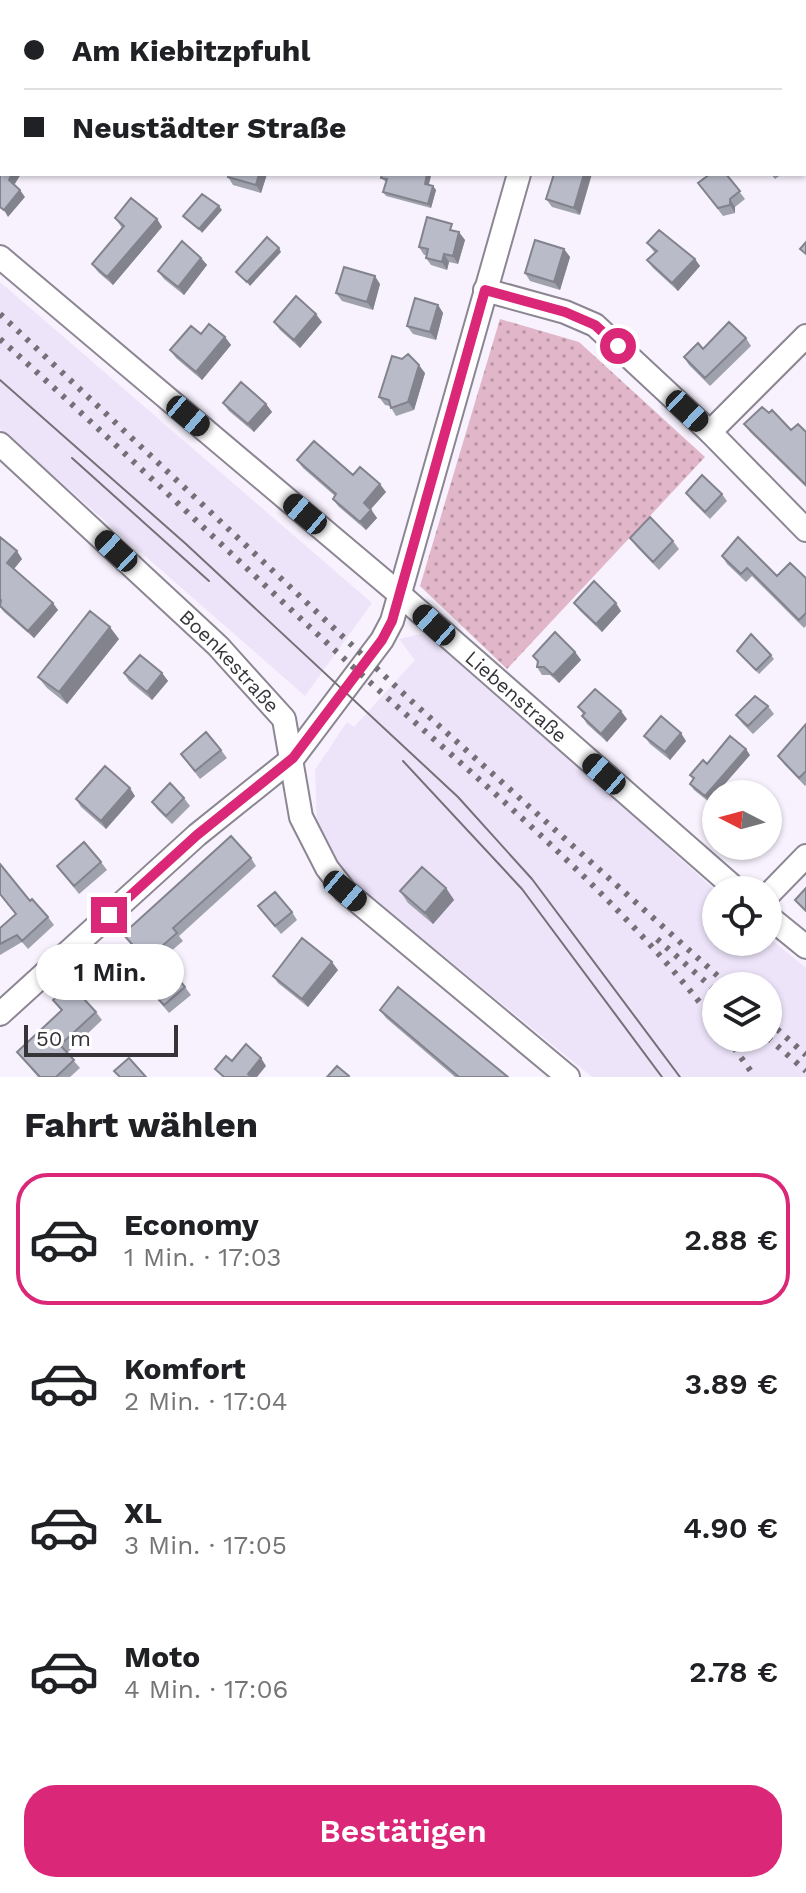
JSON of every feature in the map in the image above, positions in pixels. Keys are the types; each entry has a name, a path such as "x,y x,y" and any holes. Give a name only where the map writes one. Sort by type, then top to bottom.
{"street":[{"path":"0,1014 197,835 293,758 382,640 392,621 397,592 518,176"},
{"name":"Liebenstraße","path":"0,257 397,592 721,876"},
{"path":"485,290 565,312 595,325 710,432 806,530"},
{"path":"710,432 806,336"},
{"name":"Boenkestraße","path":"0,444 218,646 284,719 301,817 327,868 345,891 568,1077"},
{"path":"782,881 806,856"},
{"path":"782,927 806,947"}],"shaded area":[{"path":"0,282 372,603 305,696 0,429"},
{"path":"500,319 579,342 705,457 507,669 420,586"},
{"path":"430,632 702,878 702,956 782,956 782,948 806,968 806,1077 592,1077 355,884 340,868 317,823 315,770 347,722 354,727 415,660 399,639"}],"building":[{"path":"0,176 11,176 9,180 20,190 4,210 0,207"},
{"path":"228,176 258,176 256,185"},
{"path":"427,176 425,184 433,186 428,204 383,192 387,179 381,178"},
{"path":"553,176 583,176 574,208 546,199"},
{"path":"707,176 728,176 740,191 730,199 730,205 718,208 698,183"},
{"path":"202,194 219,206 199,229 183,216"},
{"path":"131,198 157,219 107,277 92,264 124,226 115,218"},
{"path":"427,217 452,224 450,230 459,232 453,256 444,254 442,262 426,258 428,249 419,247"},
{"path":"659,230 695,259 672,283 647,260 657,251 647,243"},
{"path":"267,237 279,248 247,282 236,272"},
{"path":"535,240 564,249 554,282 525,273"},
{"path":"182,241 201,258 178,287 158,271"},
{"path":"344,267 375,276 367,302 336,293"},
{"path":"296,296 316,314 294,340 274,322"},
{"path":"415,298 438,305 430,332 407,326"},
{"path":"729,322 746,338 705,378 684,357 698,343 703,349"},
{"path":"209,324 225,337 196,372 170,350 191,326 201,334"},
{"path":"408,354 419,365 408,402 391,408 389,400 379,397 392,356 402,359"},
{"path":"241,382 266,404 248,424 223,403"},
{"path":"762,407 769,413 772,410 791,430 798,424 806,432 806,485 744,424"},
{"path":"314,441 353,475 360,467 380,484 364,503 371,510 360,522 333,499 336,494 297,460"},
{"path":"702,475 722,494 705,512 686,493"},
{"path":"650,517 673,541 653,562 630,538"},
{"path":"0,537 17,551 7,563 53,603 28,631 0,606"},
{"path":"738,537 777,576 790,563 806,578 806,613 799,620 747,568 741,574 722,556"},
{"path":"594,581 616,603 596,624 574,603"},
{"path":"90,611 110,627 59,692 38,677"},
{"path":"555,632 575,652 553,675 544,667 537,667 538,661 533,656"},
{"path":"751,634 771,655 756,670 737,651"},
{"path":"140,655 162,673 147,692 124,673"},
{"path":"595,689 621,711 601,734 582,716 585,713 578,707"},
{"path":"755,696 768,706 748,726 736,715"},
{"path":"661,716 681,733 665,752 644,736"},
{"path":"806,724 806,771 799,778 778,756"},
{"path":"206,732 221,750 195,771 181,754"},
{"path":"730,736 746,749 719,780 702,780 702,794 690,784 694,778 690,775 703,760 707,764"},
{"path":"105,766 130,788 101,821 76,799"},
{"path":"170,783 184,798 166,816 152,802"},
{"path":"231,836 251,858 173,928 177,933 146,960 123,934"},
{"path":"84,842 101,862 74,886 57,866"},
{"path":"0,864 30,901 32,899 48,917 22,941 17,935 0,944 0,928 16,914 0,894"},
{"path":"422,867 446,888 425,913 400,891"},
{"path":"806,888 806,911 795,900"},
{"path":"275,892 292,912 275,926 258,906"},
{"path":"302,938 332,962 302,999 273,976"},
{"path":"169,968 185,987 164,1005 147,987"},
{"path":"70,984 96,1012 60,1045 74,1060 56,1077 40,1077 17,1052 62,1010 53,1000"},
{"path":"398,987 508,1077 459,1077 380,1010"},
{"path":"246,1044 261,1058 248,1074 252,1077 224,1077 215,1069 226,1056 232,1061"},
{"path":"129,1058 146,1077 120,1077 114,1071"},
{"path":"337,1066 349,1076 327,1077"}],"tram line":[{"path":"0,380 186,544 458,797 532,879 680,1077"},
{"path":"72,458 209,581"},
{"path":"403,761 522,889 662,1077"}],"railway":[{"path":"0,314 407,697 713,972"},
{"path":"0,339 317,634 548,842 636,929 702,1006"},
{"path":"657,939 702,979"},
{"path":"782,1034 806,1055"},
{"path":"782,1050 806,1071"},
{"path":"737,1052 755,1077"}],"route":[{"path":"109,915 197,835 293,758 382,640 392,621 397,592 485,290 565,312 595,325 618,346"}]}
